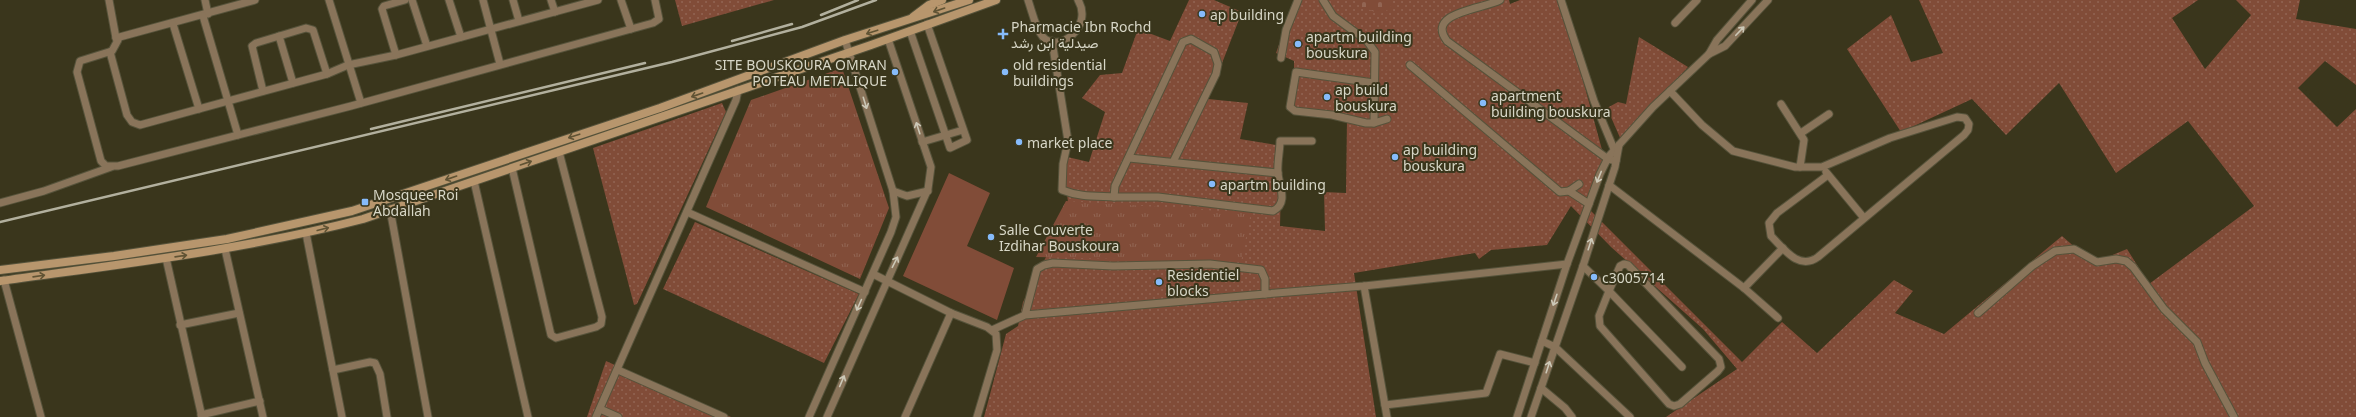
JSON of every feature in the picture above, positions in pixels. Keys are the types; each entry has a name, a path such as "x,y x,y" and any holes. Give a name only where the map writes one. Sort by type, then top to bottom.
{"street":[{"path":"109,0 116,38 118,40 110,52 80,61 77,72 101,161 111,167"},
{"path":"205,0 206,15 238,135"},
{"path":"116,38 206,15 255,0"},
{"path":"329,0 361,103"},
{"path":"396,55 382,9 385,6 405,0"},
{"path":"412,0 427,46"},
{"path":"449,0 461,37"},
{"path":"482,0 500,64"},
{"path":"513,0 519,21"},
{"path":"551,0 554,12"},
{"path":"110,52 127,115 132,122 144,124 327,74 348,65 396,55 589,1 598,0"},
{"path":"621,0 631,29"},
{"path":"0,202 44,191 111,167 361,103 653,23 659,19 655,0"},
{"path":"910,20 922,9 942,0"},
{"path":"0,270 114,256 227,239 352,211 660,108 846,40 969,0"},
{"path":"41,417 2,281 225,249 306,233 390,209 474,181 888,39 996,0"},
{"path":"1028,0 1040,32 1046,39 1058,42 1069,37 1080,26 1082,13 1078,0"},
{"path":"1281,58 1286,30 1298,0"},
{"path":"1323,0 1333,16 1374,48 1374,123"},
{"path":"1500,0 1487,6 1452,15 1446,19 1443,26 1443,36 1447,41 1608,159"},
{"path":"1560,0 1616,156"},
{"path":"1675,23 1697,0"},
{"path":"1531,417 1583,266 1620,145 1653,107 1709,54 1717,40 1752,0"},
{"path":"1709,54 1726,46 1768,0"},
{"path":"173,24 199,109"},
{"path":"910,31 950,148 967,140 927,24"},
{"path":"263,91 252,46 256,43 306,28 312,29 327,74"},
{"path":"279,36 293,83"},
{"path":"1114,197 1115,186 1183,42 1191,38 1214,52 1218,64 1206,98 1173,162"},
{"path":"827,417 886,280 928,191 931,167 888,39"},
{"path":"809,417 873,274 896,217 893,191 846,40"},
{"path":"1052,41 1068,141 1063,164 1062,190 1086,196 1158,197 1273,211 1279,207 1282,197 1278,173 1280,141 1312,141"},
{"path":"1410,65 1560,192 1569,191 1579,184"},
{"path":"1374,83 1296,72 1290,107 1295,111 1374,123 1387,119"},
{"path":"596,417 736,100 738,90"},
{"path":"1670,91 1702,125 1733,151 1780,165 1822,167 1890,138 1938,121 1960,116 1967,121 1968,130 1964,135 1813,261 1798,261 1769,233 1769,223 1772,218 1828,175"},
{"path":"1781,104 1801,133 1805,145 1800,167"},
{"path":"1801,133 1829,114"},
{"path":"922,142 945,134 963,130"},
{"path":"512,168 551,335 556,338 596,327 601,324 602,317 559,152"},
{"path":"1517,417 1567,264 1589,204 1608,159 1616,156"},
{"path":"1129,158 1278,173"},
{"path":"1822,167 1864,218"},
{"path":"474,181 528,417"},
{"path":"1609,185 1744,288 1778,318"},
{"path":"893,191 907,196 928,191"},
{"path":"1569,191 1589,204"},
{"path":"390,209 428,417"},
{"path":"687,212 865,292"},
{"path":"306,233 342,417"},
{"path":"1744,288 1783,248"},
{"path":"225,249 263,417"},
{"path":"1978,313 2032,266 2055,251 2074,249 2097,262 2116,259 2126,261 2133,267 2164,309 2197,342 2205,363 2234,417"},
{"path":"166,258 180,325 202,416 260,401"},
{"path":"1025,316 1037,269 1040,266 1053,263 1113,266 1210,264 1259,270 1263,272 1265,279 1265,294"},
{"path":"992,330 1025,316 1364,286 1567,264"},
{"path":"1624,264 1628,265 1718,359 1720,369 1680,404 1674,406 1669,404 1600,326 1599,316 1609,290 1620,266 1624,264"},
{"path":"1583,266 1609,290 1682,367"},
{"path":"873,274 951,313 992,330 997,337 997,350 977,417"},
{"path":"1364,286 1387,417"},
{"path":"180,325 240,313"},
{"path":"905,417 951,313"},
{"path":"1542,341 1555,347 1630,417"},
{"path":"1385,405 1486,393 1500,354 1535,363"},
{"path":"333,370 370,362 375,364 380,374 387,417"},
{"path":"618,370 724,417"},
{"path":"1541,388 1566,408 1572,417"},
{"path":"600,408 618,417"}],"green space":[{"path":"675,0 774,0 682,26"},
{"path":"1189,0 1214,0 1242,12 1208,99 1248,103 1240,139 1282,146 1280,226 1325,231 1324,192 1346,193 1347,119 1294,111 1294,61 1276,53 1295,0 1509,0 1510,4 1520,0 1561,0 1604,157 1586,206 1742,362 1782,322 1817,353 1894,280 1913,291 1895,313 1944,334 2062,236 2093,263 2127,249 2149,284 2254,206 2188,121 2116,173 2059,83 2006,135 1972,99 1901,132 1847,49 1891,15 1911,62 1943,53 1919,0 2198,0 2172,18 2205,69 2251,15 2236,0 2300,0 2296,19 2356,29 2356,85 2325,61 2298,88 2337,127 2356,109 2356,417 1666,417 1737,369 1703,329 1611,247 1571,206 1547,245 1491,250 1479,259 1475,253 1354,273 1376,417 984,417 1006,334 1018,326 1023,302 1069,212 1063,156 1089,162 1105,112 1082,98 1100,75 1122,73 1138,29 1170,41"},
{"path":"1356,0 1393,0 1390,9 1380,14 1362,7"},
{"path":"1639,37 1688,67 1621,140 1607,108 1618,102 1626,104"},
{"path":"842,68 889,208 860,279 706,207 751,100"},
{"path":"722,103 726,112 637,304 634,305 593,148"},
{"path":"949,173 990,193 967,246 1014,268 997,320 903,276"},
{"path":"1066,201 1251,213 1241,262 1036,257"},
{"path":"695,222 859,294 824,363 663,289"},
{"path":"606,361 731,417 587,417"}],"railway":[{"path":"821,15 858,0"},
{"path":"0,222 672,62 802,27 876,0"},
{"path":"732,41 792,24"},
{"path":"371,129 645,63"}],"place":[{"name":"ap building","path":"1202,14"},
{"name":"Pharmacie Ibn Rochd صيدلية ابن رشد","path":"1003,34"},
{"name":"apartm building bouskura","path":"1298,44"},
{"name":"SITE BOUSKOURA OMRAN POTEAU METALIQUE","path":"895,72"},
{"name":"old residential buildings","path":"1005,72"},
{"name":"ap build bouskura","path":"1327,97"},
{"name":"apartment building bouskura","path":"1483,103"},
{"name":"market place","path":"1019,142"},
{"name":"ap building bouskura","path":"1395,157"},
{"name":"apartm building","path":"1212,184"},
{"name":"Mosquee Roi Abdallah","path":"365,202"},
{"name":"Salle Couverte Izdihar Bouskoura","path":"991,237"},
{"name":"c3005714","path":"1594,277"},
{"name":"Residentiel blocks","path":"1159,282"}]}
